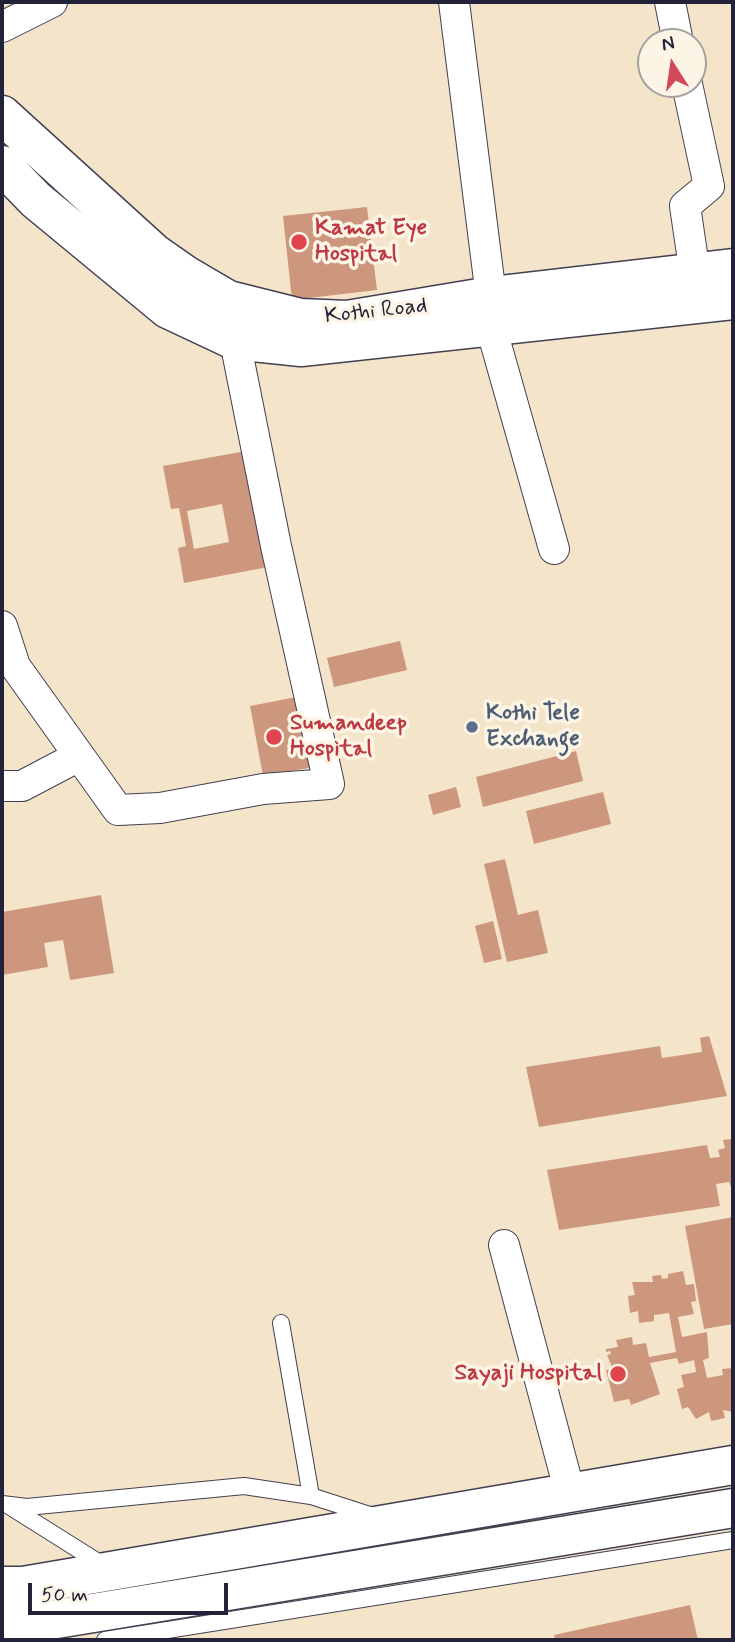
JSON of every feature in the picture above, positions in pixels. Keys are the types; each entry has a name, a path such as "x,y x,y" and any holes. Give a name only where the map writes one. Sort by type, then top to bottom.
{"main road":[{"name":"Kothi Road","path":"2,114 154,253 228,300 300,318 347,320 733,300"},
{"name":"Kothi Road","path":"2,165 36,200 168,309 234,340 301,347 733,268"},
{"path":"2,1586 23,1587 733,1465"},
{"path":"2,1624 39,1622 733,1508"}],"street":[{"path":"2,27 52,2"},
{"path":"454,2 491,312 554,549"},
{"path":"670,2 675,28"},
{"path":"690,98 709,186 685,206 695,274"},
{"path":"2,626 15,666 118,810 160,808 263,789 329,784 276,546 228,300"},
{"path":"2,786 22,786 79,756"},
{"path":"504,1245 570,1493"}],"lane":[{"path":"281,1323 311,1496"},
{"path":"5,1505 27,1507 129,1499 244,1486 311,1496 395,1523"},
{"path":"5,1505 113,1571"},
{"path":"105,1640 733,1540"}],"building":[{"path":"367,207 377,290 292,300 283,216"},
{"path":"246,451 268,567 184,583 178,548 186,546 179,508 171,509 163,466","holes":["222,504 229,542 194,549 187,511"]},
{"path":"400,641 407,670 334,687 327,658"},
{"path":"307,695 320,766 263,776 250,706"},
{"path":"576,751 583,781 483,807 476,777"},
{"path":"456,787 461,807 433,815 428,795"},
{"path":"603,792 611,824 534,844 526,811"},
{"path":"505,859 518,915 538,910 548,953 507,962 484,864"},
{"path":"101,895 114,973 70,980 63,940 44,943 48,967 2,975 2,912"},
{"path":"493,921 502,959 484,963 475,926"},
{"path":"709,1036 727,1096 539,1127 526,1067 660,1046 662,1058 702,1052 700,1038"},
{"path":"732,1139 733,1192 729,1182 716,1184 720,1206 559,1230 547,1170 707,1145 710,1158 720,1157 718,1150 725,1148 723,1140"},
{"path":"733,1217 733,1324 704,1329 685,1226"},
{"path":"683,1271 686,1285 694,1284 696,1301 691,1302 694,1314 678,1317 682,1337 707,1332 709,1358 703,1360 707,1378 723,1375 722,1369 733,1368 733,1412 723,1410 725,1418 711,1421 709,1412 696,1419 688,1407 682,1409 677,1389 684,1387 681,1375 696,1372 694,1360 679,1364 677,1358 650,1363 660,1394 631,1405 629,1399 614,1402 606,1370 613,1369 607,1355 611,1354 610,1351 606,1352 606,1349 618,1347 616,1340 632,1337 633,1345 646,1343 649,1357 676,1352 669,1313 654,1315 654,1321 639,1323 638,1311 630,1313 628,1296 635,1295 632,1282 653,1282 652,1276 661,1275 662,1279 668,1278 668,1274"},
{"path":"690,1605 698,1640 555,1640 554,1635"}],"place":[{"name":"Kamat Eye Hospital","path":"299,242"},
{"name":"Kothi Tele Exchange","path":"472,727"},
{"name":"Sumandeep Hospital","path":"274,737"},
{"name":"Sayaji Hospital","path":"618,1374"}]}
